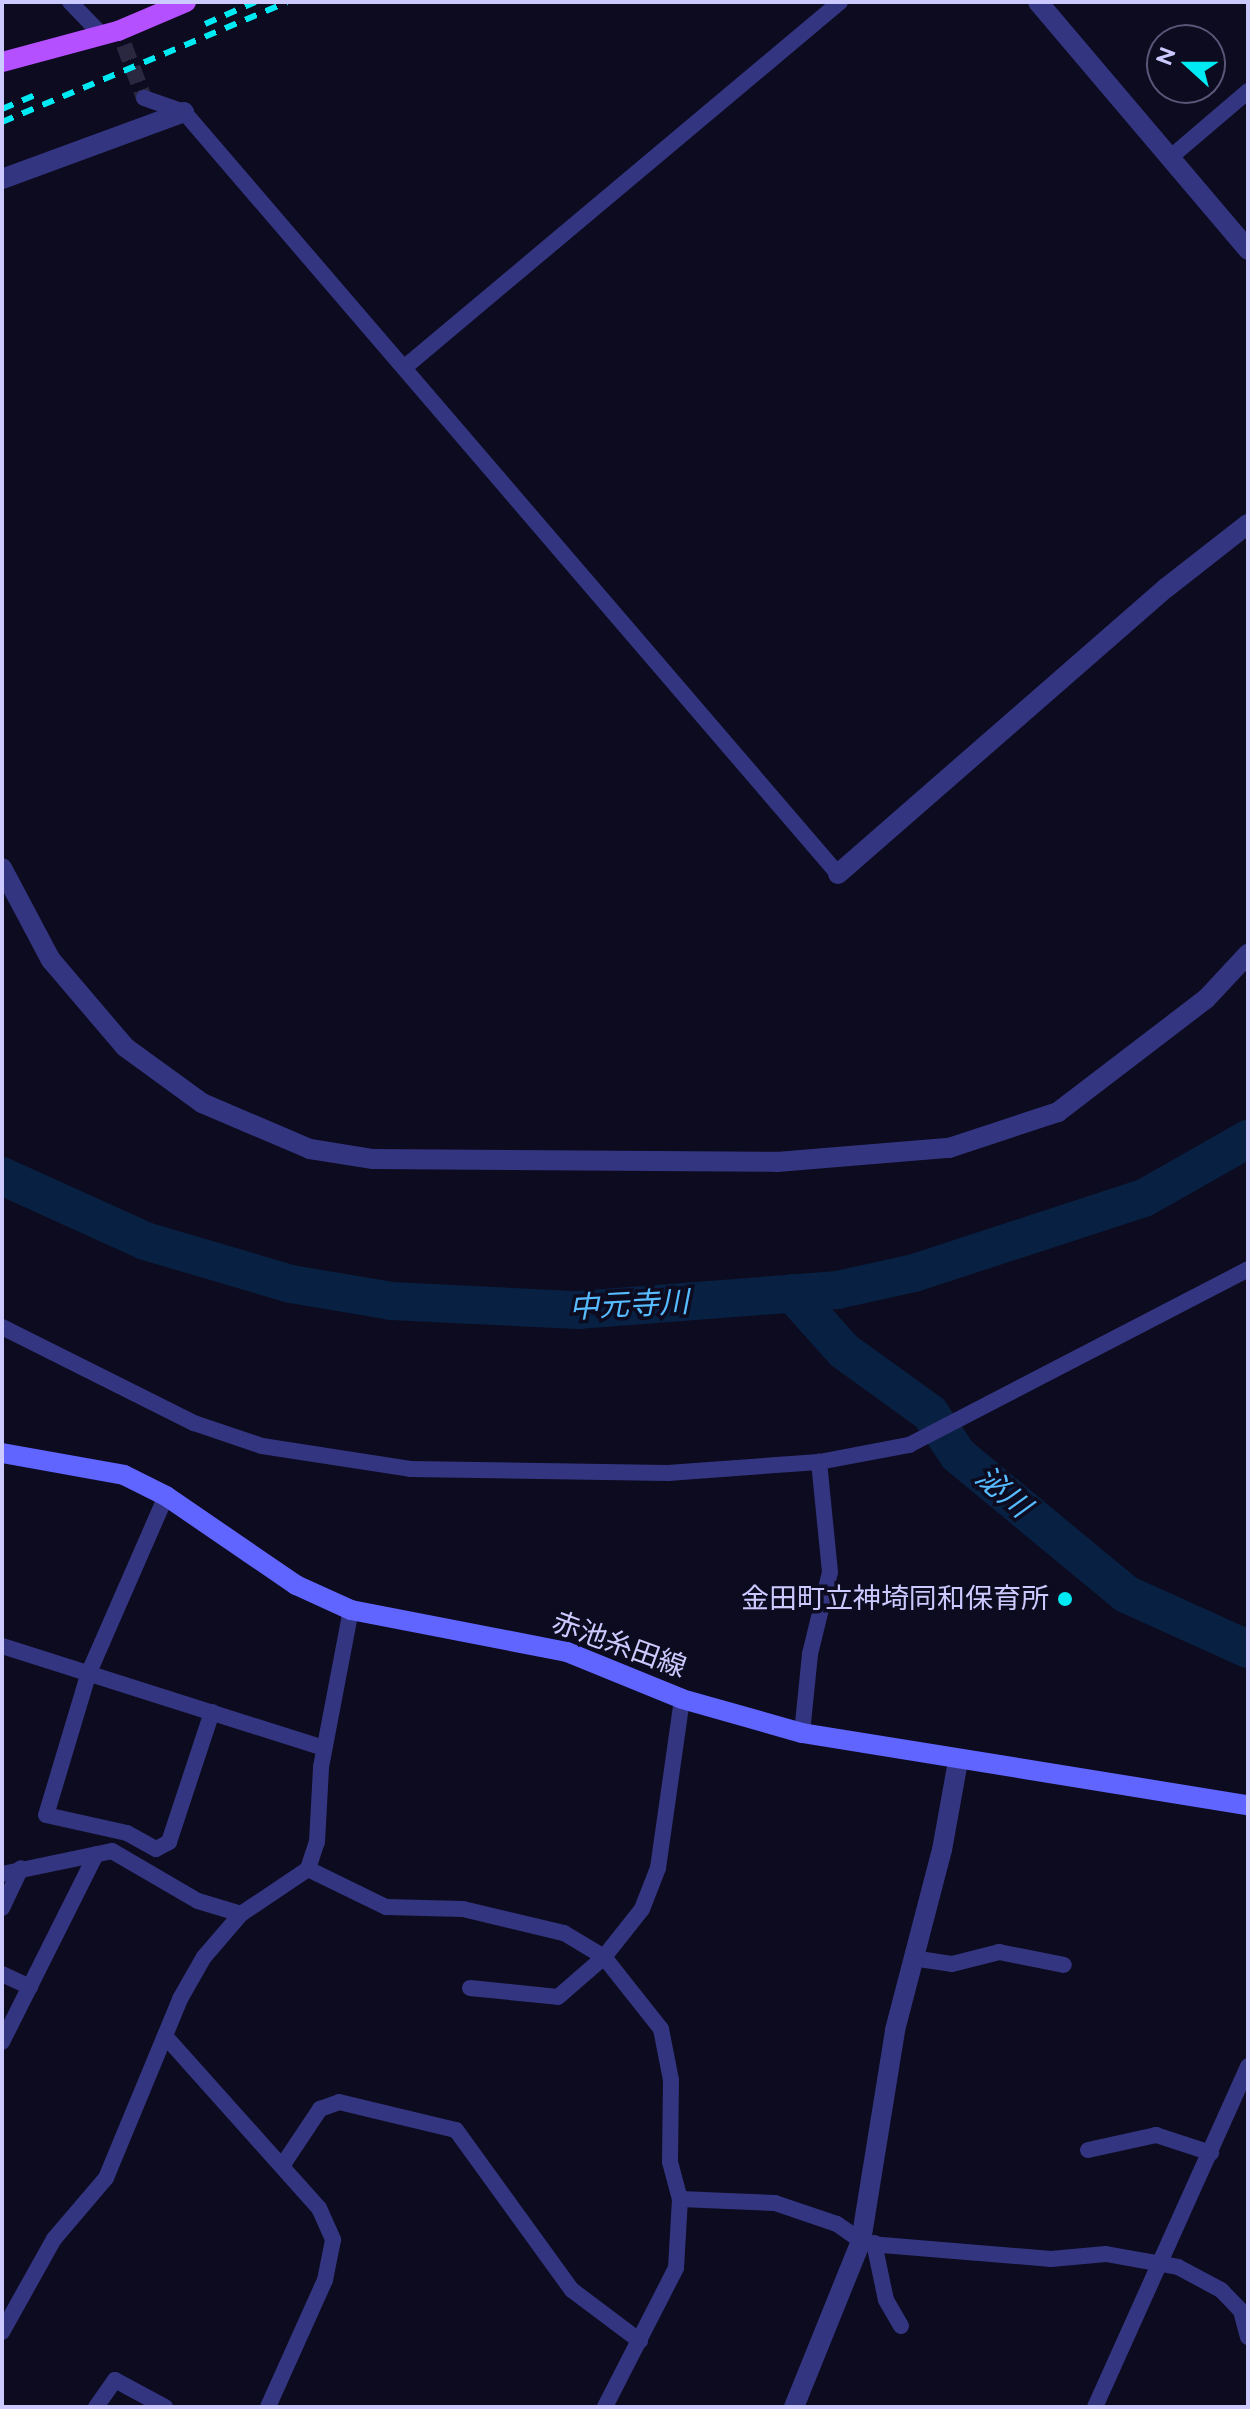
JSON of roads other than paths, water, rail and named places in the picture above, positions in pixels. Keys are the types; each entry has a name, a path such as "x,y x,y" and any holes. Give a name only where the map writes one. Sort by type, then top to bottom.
{"main road":[{"path":"2,62 114,37 186,2"},
{"name":"赤池糸田線","path":"2,1453 124,1475 166,1496 255,1560 351,1610 567,1652 682,1699 802,1733 958,1761 1248,1805"}],"street":[{"path":"70,2 114,37"},
{"path":"405,367 840,2"},
{"path":"1038,2 1172,156 1248,250"},
{"path":"1172,156 1248,91"},
{"path":"144,98 184,112 838,874 1166,588 1248,524"},
{"path":"2,179 184,112"},
{"path":"2,868 51,960 125,1047 202,1103 310,1149 373,1159 777,1162 949,1148 1058,1112 1206,999 1248,954"},
{"path":"2,1327 194,1423 262,1446 343,1462 574,1474 819,1462 909,1445 1015,1394 1248,1269"},
{"path":"802,1733 810,1654 830,1572 819,1462"},
{"path":"166,1496 89,1672 46,1815 127,1833 156,1849 169,1842 212,1712"},
{"path":"2,2332 54,2239 106,2178 165,2036 204,1957 241,1914 308,1869 317,1842 324,1748 351,1610"},
{"path":"2,1646 324,1748"},
{"path":"470,1988 558,1997 604,1957 642,1909 658,1868 682,1699"},
{"path":"794,2407 868,2242 895,2030 942,1850 958,1761"},
{"path":"2,1874 112,1851 198,1901 241,1914"},
{"path":"2,2042 96,1854"},
{"path":"2,1908 21,1868"},
{"path":"308,1869 386,1907 463,1909 564,1933 604,1957 661,2029 671,2080 670,2162 680,2199 676,2268 605,2407"},
{"path":"912,1958 952,1964 999,1952 1064,1965"},
{"path":"2,1974 30,1987"},
{"path":"165,2036 319,2208 333,2240 325,2280 268,2407"},
{"path":"1095,2407 1248,2066"},
{"path":"282,2166 320,2109 339,2102 456,2130 572,2290 640,2341"},
{"path":"1088,2150 1156,2135 1211,2153"},
{"path":"680,2199 775,2203 837,2224 868,2242 1051,2259 1106,2254 1160,2263 1221,2290 1241,2311 1248,2337"},
{"path":"868,2242 886,2300 901,2326"},
{"path":"96,2407 115,2380 165,2407"}],"waterway":[{"name":"中元寺川","path":"2,1176 145,1241 291,1284 391,1301 578,1310 837,1290 914,1273 1144,1198 1248,1139"},
{"name":"泌川","path":"792,1293 844,1351 930,1413 958,1455 1126,1594 1248,1649"}],"tunnel":[{"path":"124,45 144,98"}],"railway":[{"path":"205,24 255,2"},
{"path":"2,122 287,2"},
{"path":"2,109 35,95"}],"place":[{"name":"金田町立神埼同和保育所","path":"1065,1599"}]}
